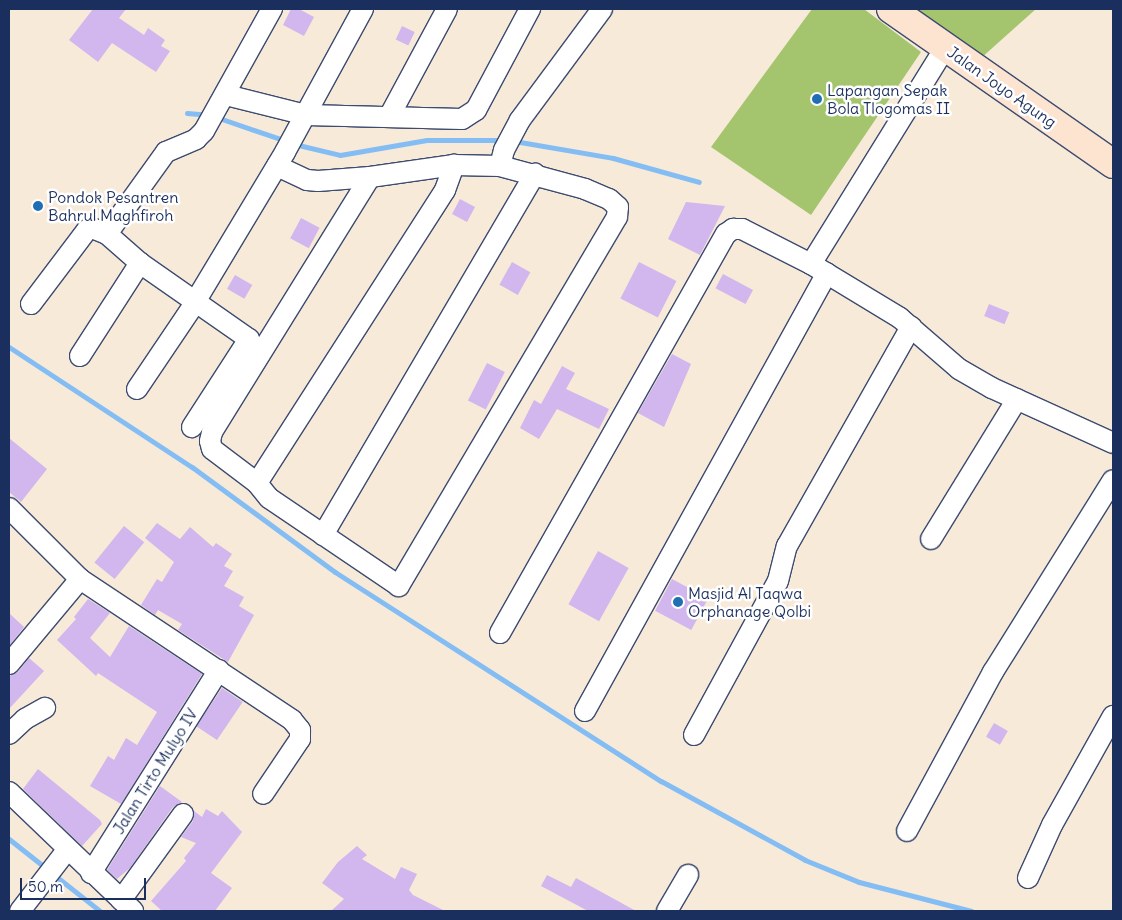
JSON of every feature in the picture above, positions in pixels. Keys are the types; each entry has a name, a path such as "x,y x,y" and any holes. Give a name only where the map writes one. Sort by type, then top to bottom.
{"main road":[{"name":"Jalan Joyo Agung","path":"891,9 1113,164"}],"street":[{"path":"107,234 166,152 196,139 209,123 272,9"},
{"path":"137,389 197,300 281,159 363,9"},
{"path":"390,115 447,9"},
{"path":"226,94 301,124 390,115 462,119 472,115 530,9"},
{"path":"502,158 520,120 602,9"},
{"path":"585,711 819,269 946,48"},
{"path":"281,159 307,180 370,177 502,158 535,174 610,199 618,207 616,217 417,558 396,587 269,498 257,483 212,449 212,432 370,177"},
{"path":"257,483 445,190 454,165"},
{"path":"323,535 535,174"},
{"path":"31,304 87,230 92,228 107,234 140,263 197,300 249,339 192,427"},
{"path":"500,633 726,234 733,229 742,229 819,269 911,327 959,369 1017,399 1067,419 1113,443"},
{"path":"80,356 140,263"},
{"path":"694,735 778,582 787,546 911,327"},
{"path":"931,539 1017,399"},
{"path":"908,830 993,672 1113,480"},
{"path":"9,508 80,580 220,670 292,720 300,730 300,739 263,794"},
{"path":"9,664 80,580"},
{"name":"Jalan Tirto Mulyo IV","path":"92,873 220,670"},
{"path":"9,734 25,719 45,708"},
{"path":"1028,878 1052,825 1113,716"},
{"path":"9,792 57,865 92,873 127,906 183,814"},
{"path":"20,911 57,865"},
{"path":"667,911 688,875"}],"green space":[{"name":"Lapangan Sepak Bola Tlogomas II","path":"812,9 864,9 921,52 811,215 711,147"},
{"path":"912,9 1036,9 980,59"}],"building":[{"path":"93,9 126,9 119,18 144,35 148,28 165,40 161,46 170,51 156,72 112,43 98,62 69,40"},
{"path":"291,9 299,9 314,17 304,36 283,25"},
{"path":"402,26 415,32 408,46 396,40"},
{"path":"460,199 475,207 467,222 452,214"},
{"path":"686,202 725,206 700,255 668,239"},
{"path":"301,218 320,228 309,248 290,238"},
{"path":"512,262 530,272 518,295 499,285"},
{"path":"639,262 676,281 658,318 620,299"},
{"path":"723,274 753,290 746,304 715,288"},
{"path":"235,275 252,285 244,299 227,289"},
{"path":"989,304 1009,312 1005,324 984,316"},
{"path":"672,354 691,364 664,427 638,413"},
{"path":"487,363 505,372 486,410 468,400"},
{"path":"562,366 575,373 566,389 609,409 599,429 557,409 539,439 520,428 534,400 541,404"},
{"path":"9,438 47,469 21,502 9,492"},
{"path":"157,523 180,539 190,527 213,547 216,543 232,554 224,566 233,571 224,586 244,597 239,606 254,615 228,662 178,630 182,624 158,610 155,615 141,605 157,579 162,582 174,562 145,538"},
{"path":"124,526 144,542 115,579 94,563"},
{"path":"598,551 629,568 599,621 568,604"},
{"name":"Masjid Al Taqwa Orphanage Qolbi","path":"672,579 708,598 691,630 655,611"},
{"path":"88,599 110,613 90,638 110,657 129,626 202,674 121,804 90,786 108,756 114,760 126,738 137,745 157,712 98,673 96,676 57,640 76,619 74,617"},
{"path":"9,613 24,627 9,646"},
{"path":"29,658 44,671 9,709 9,676 18,672"},
{"path":"222,688 243,702 217,740 196,726"},
{"path":"994,723 1008,731 1000,745 986,737"},
{"path":"38,769 100,820 102,824 82,846 23,789"},
{"path":"160,786 182,802 173,807 130,868 117,879 107,870"},
{"path":"206,809 218,816 222,811 242,832 211,873 232,888 215,911 162,911 151,901 186,861 184,858 196,843 181,837 193,821 194,811 202,817"},
{"path":"357,846 367,855 362,859 395,879 401,867 417,874 409,890 413,895 445,911 331,911 344,899 322,883 338,862"},
{"path":"547,875 571,887 576,878 636,911 588,911 541,886"}],"waterway":[{"path":"187,113 208,115"},
{"path":"216,117 286,141"},
{"path":"294,144 340,155 427,140 503,140"},
{"path":"514,141 613,158 699,182"},
{"path":"9,347 192,467 335,572 661,781 805,860 859,882 971,911"},
{"path":"9,839 47,869"},
{"path":"53,874 100,911"}],"place":[{"name":"Lapangan Sepak Bola Tlogomas II","path":"817,99"},
{"name":"Pondok Pesantren Bahrul Maghfiroh","path":"38,206"},
{"name":"Masjid Al Taqwa Orphanage Qolbi","path":"678,602"}]}
